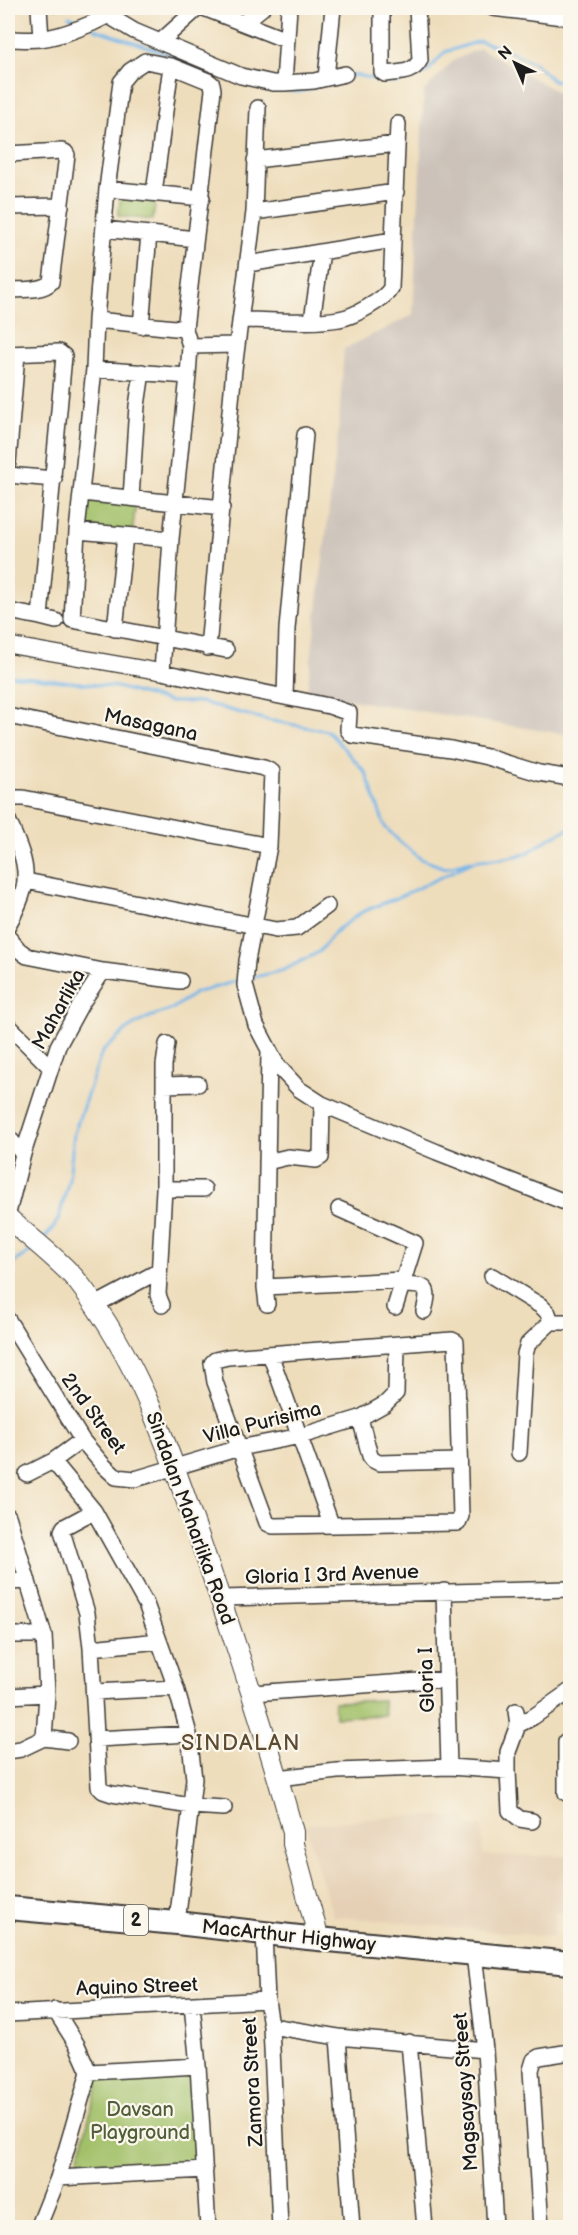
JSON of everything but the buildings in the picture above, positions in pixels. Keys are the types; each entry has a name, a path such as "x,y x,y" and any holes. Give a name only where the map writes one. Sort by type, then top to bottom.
{"highway":[{"name":"MacArthur Highway","path":"8,1908 570,1963"}],"main road":[{"name":"Sindalan Maharlika Road","path":"8,1218 76,1280 95,1305 138,1379 175,1466 253,1693 293,1832 301,1841 323,1939"}],"street":[{"path":"39,8 40,39"},
{"path":"160,42 198,8"},
{"path":"204,8 286,40"},
{"path":"243,23 262,8"},
{"path":"284,83 290,8"},
{"path":"326,78 333,8"},
{"path":"382,8 382,72 385,74 411,71 420,60 417,8"},
{"path":"493,8 570,18"},
{"path":"8,39 40,39 65,32 110,10 134,31 241,76 284,83 345,74"},
{"path":"162,672 165,639 174,503 188,376 190,346 185,329 202,198 212,84 171,66 145,61 130,71 122,82 107,189 94,369 77,531 72,620 165,639 208,648 226,650"},
{"path":"153,193 171,66"},
{"path":"208,648 236,345 254,212 258,108"},
{"path":"240,320 342,319 388,293 391,288 398,124"},
{"path":"255,160 396,144"},
{"path":"8,154 62,151 67,156 51,282 47,286 38,288 8,290"},
{"path":"107,189 202,198"},
{"path":"254,212 396,192"},
{"path":"8,207 61,206"},
{"path":"104,229 195,239"},
{"path":"141,326 149,234"},
{"path":"248,264 393,240"},
{"path":"312,320 322,252"},
{"path":"96,320 185,329"},
{"path":"190,346 236,345"},
{"path":"8,463 12,354 59,352 64,356 40,617"},
{"path":"94,369 188,376"},
{"path":"131,498 136,414 142,372"},
{"path":"285,697 287,629 305,435"},
{"path":"8,475 54,479"},
{"path":"82,493 222,508"},
{"path":"77,531 171,539"},
{"path":"116,629 125,536"},
{"path":"8,611 56,621"},
{"path":"8,645 162,672 328,706 348,713 348,730 352,735 451,749 570,778"},
{"name":"Masagana","path":"8,716 264,768 272,772 273,785 269,846"},
{"path":"8,798 23,798 269,846 246,979 253,1017 277,1065 299,1089 322,1104 570,1204"},
{"path":"8,820 20,850 26,881 8,925"},
{"path":"26,881 276,930 297,928 327,906"},
{"path":"8,937 27,956 103,971 180,981"},
{"name":"Maharlika","path":"8,1213 23,1154 50,1067 67,1029 103,971"},
{"name":"Maharlika","path":"8,1025 50,1067"},
{"path":"162,1305 158,1295 164,1189 164,1085 167,1044"},
{"path":"267,1304 265,1287 269,1052"},
{"path":"164,1085 198,1084"},
{"path":"267,1162 288,1156 316,1160 321,1157 322,1104"},
{"path":"8,1137 23,1154"},
{"path":"164,1189 204,1189"},
{"path":"339,1209 415,1243 395,1307"},
{"path":"95,1305 159,1271"},
{"path":"492,1276 542,1306 551,1322"},
{"path":"265,1287 402,1283 427,1289 424,1311"},
{"name":"2nd Street","path":"8,1320 82,1440 116,1477 135,1479 175,1466"},
{"path":"519,1453 525,1354 528,1344 551,1322 570,1322"},
{"path":"452,1340 456,1342 461,1516 458,1523 269,1525 215,1382 212,1363 228,1357 397,1345 452,1340"},
{"name":"Villa Purisima","path":"175,1466 239,1448 301,1436 360,1418 385,1404 396,1393 397,1345"},
{"path":"270,1354 331,1524"},
{"path":"360,1418 370,1456 379,1463 459,1461"},
{"path":"27,1474 53,1461 82,1440"},
{"path":"53,1461 94,1511 146,1604 176,1688 189,1734 194,1779 177,1923"},
{"path":"94,1511 64,1527 62,1531 87,1613 99,1787 112,1794 191,1806 224,1808"},
{"path":"8,1521 44,1635 47,1694 44,1738"},
{"path":"8,1582 28,1581"},
{"name":"Gloria I 3rd Avenue","path":"221,1598 570,1589"},
{"name":"Gloria I","path":"444,1591 449,1767"},
{"path":"8,1635 44,1635"},
{"path":"91,1648 159,1641"},
{"path":"253,1693 447,1679"},
{"path":"94,1692 176,1688"},
{"path":"532,1821 520,1819 510,1811 508,1752 517,1718 533,1717 570,1691"},
{"path":"8,1696 47,1694"},
{"path":"97,1739 189,1734"},
{"path":"8,1751 21,1749 44,1738 68,1741"},
{"path":"566,1793 568,1741"},
{"path":"278,1778 337,1770 449,1767 508,1771"},
{"name":"Zamora Street","path":"264,1933 267,2000 272,2026 280,2228"},
{"name":"Magsaysay Street","path":"474,1954 485,2050 494,2227"},
{"name":"Aquino Street","path":"8,2014 267,2000"},
{"path":"192,2005 208,2228"},
{"path":"38,2228 58,2178 89,2072 77,2045 55,2010"},
{"path":"272,2026 338,2037 485,2050"},
{"path":"338,2037 352,2228"},
{"path":"409,2042 425,2228"},
{"path":"541,2228 531,2070 534,2060 539,2057 570,2052"},
{"path":"89,2072 198,2066"},
{"path":"58,2178 204,2170"}],"shaded area":[{"path":"480,48 559,93 570,95 570,735 307,693 339,426 344,349 413,315 424,91 453,61"},
{"path":"402,1816 466,1817 467,1826 482,1826 483,1855 570,1856 570,1913 555,1912 553,1937 333,1916 305,1825"}],"green space":[{"path":"121,194 156,197 153,220 118,216"},
{"path":"83,494 136,500 132,536 79,530"},
{"path":"383,1700 384,1715 335,1717 334,1702"},
{"name":"Davsan Playground","path":"198,2068 204,2161 74,2175 100,2076"}],"waterway":[{"path":"69,16 79,20"},
{"path":"95,29 206,69"},
{"path":"349,77 355,75 394,83 426,73 445,52 480,41 507,50 536,64 553,81 570,80"},
{"path":"285,90 298,92 313,88"},
{"path":"8,675 116,687 171,702 200,702 267,720 328,731 366,773 385,827 399,841 421,859 445,868 471,861"},
{"path":"478,860 526,854 570,828"},
{"path":"251,978 284,970 319,952 337,930 362,912 479,859"},
{"path":"44,1238 59,1218 69,1179 74,1133 102,1052 129,1028 147,1018 172,1009 195,993 241,980"},
{"path":"8,1266 34,1249"}],"district":[{"name":"SINDALAN","path":"241,1742"}]}
